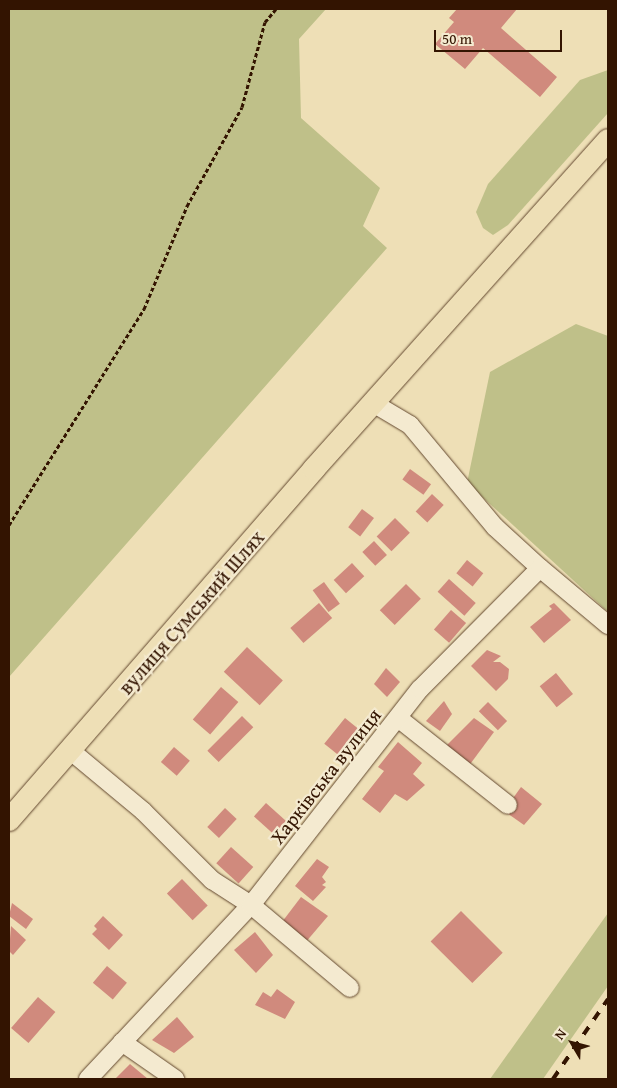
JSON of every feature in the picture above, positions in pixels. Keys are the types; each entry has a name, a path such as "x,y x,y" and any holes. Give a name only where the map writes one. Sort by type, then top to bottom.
{"main road":[{"name":"вулиця Сумський Шлях","path":"11,813 71,751 373,403 608,140"}],"street":[{"path":"373,403 410,426 495,526 540,568 608,625"},
{"name":"Харківська вулиця","path":"88,1079 251,905 420,689 540,568"},
{"path":"398,718 508,805"},
{"path":"71,751 143,811 212,880 251,905 350,988"},
{"path":"122,1042 175,1079"}],"path":[{"path":"9,525 144,309 187,206 242,107 265,22 276,9"}],"green space":[{"path":"9,9 326,9 299,39 301,118 380,188 363,226 387,248 9,677"},
{"path":"608,70 608,113 508,225 493,235 483,228 476,212 488,184 580,80"},
{"path":"576,324 608,336 608,612 467,483 490,372"},
{"path":"608,913 608,986 543,1079 490,1079"}],"building":[{"path":"457,9 517,9 501,28 557,77 540,97 483,48 465,69 435,44 454,22 449,18"},
{"path":"410,469 431,484 423,495 402,480"},
{"path":"432,494 444,505 427,522 416,512"},
{"path":"362,509 374,518 360,536 348,527"},
{"path":"395,518 410,533 391,551 377,536"},
{"path":"374,541 387,555 375,566 362,552"},
{"path":"467,560 483,573 473,586 456,573"},
{"path":"352,563 364,576 346,593 334,580"},
{"path":"449,579 476,603 464,616 438,592"},
{"path":"324,582 340,604 329,612 313,590"},
{"path":"406,584 421,599 395,625 380,610"},
{"path":"319,603 332,618 303,643 290,628"},
{"path":"554,603 571,620 544,643 530,627 552,609 549,606"},
{"path":"451,610 466,623 449,643 434,630"},
{"path":"247,647 283,680 260,705 224,672"},
{"path":"487,650 501,656 493,662 500,662 509,669 508,679 496,691 471,666"},
{"path":"386,668 400,682 387,697 374,684"},
{"path":"556,673 573,694 557,707 540,686"},
{"path":"221,687 238,702 210,735 193,719"},
{"path":"444,701 452,714 440,731 426,721"},
{"path":"488,702 507,721 498,730 479,711"},
{"path":"242,716 253,727 219,762 207,751"},
{"path":"345,718 361,731 341,757 324,744"},
{"path":"474,718 494,732 468,767 444,748"},
{"path":"398,742 422,763 413,774 425,785 407,801 395,794 380,813 362,799 384,771 378,767"},
{"path":"174,747 190,761 177,776 161,762"},
{"path":"521,787 542,804 524,825 504,811"},
{"path":"266,803 286,821 274,834 254,816"},
{"path":"225,808 237,819 219,838 207,827"},
{"path":"231,847 253,867 239,883 216,863"},
{"path":"317,859 329,867 322,877 326,882 322,885 326,887 313,901 295,886"},
{"path":"182,879 208,906 193,920 167,894"},
{"path":"301,897 328,916 305,943 282,922"},
{"path":"12,903 33,919 26,929 9,916"},
{"path":"461,911 503,953 472,983 431,941"},
{"path":"103,916 123,935 109,950 92,934 97,929 94,926"},
{"path":"11,926 26,940 13,955 9,951"},
{"path":"255,932 273,955 256,973 234,950"},
{"path":"107,966 127,983 113,1000 93,983"},
{"path":"277,989 295,1002 285,1019 255,1005 263,992 271,997"},
{"path":"38,997 55,1012 28,1043 11,1028"},
{"path":"177,1017 194,1037 174,1053 152,1040"},
{"path":"130,1064 148,1079 115,1079"}],"railway":[{"path":"553,1079 608,999"}]}
